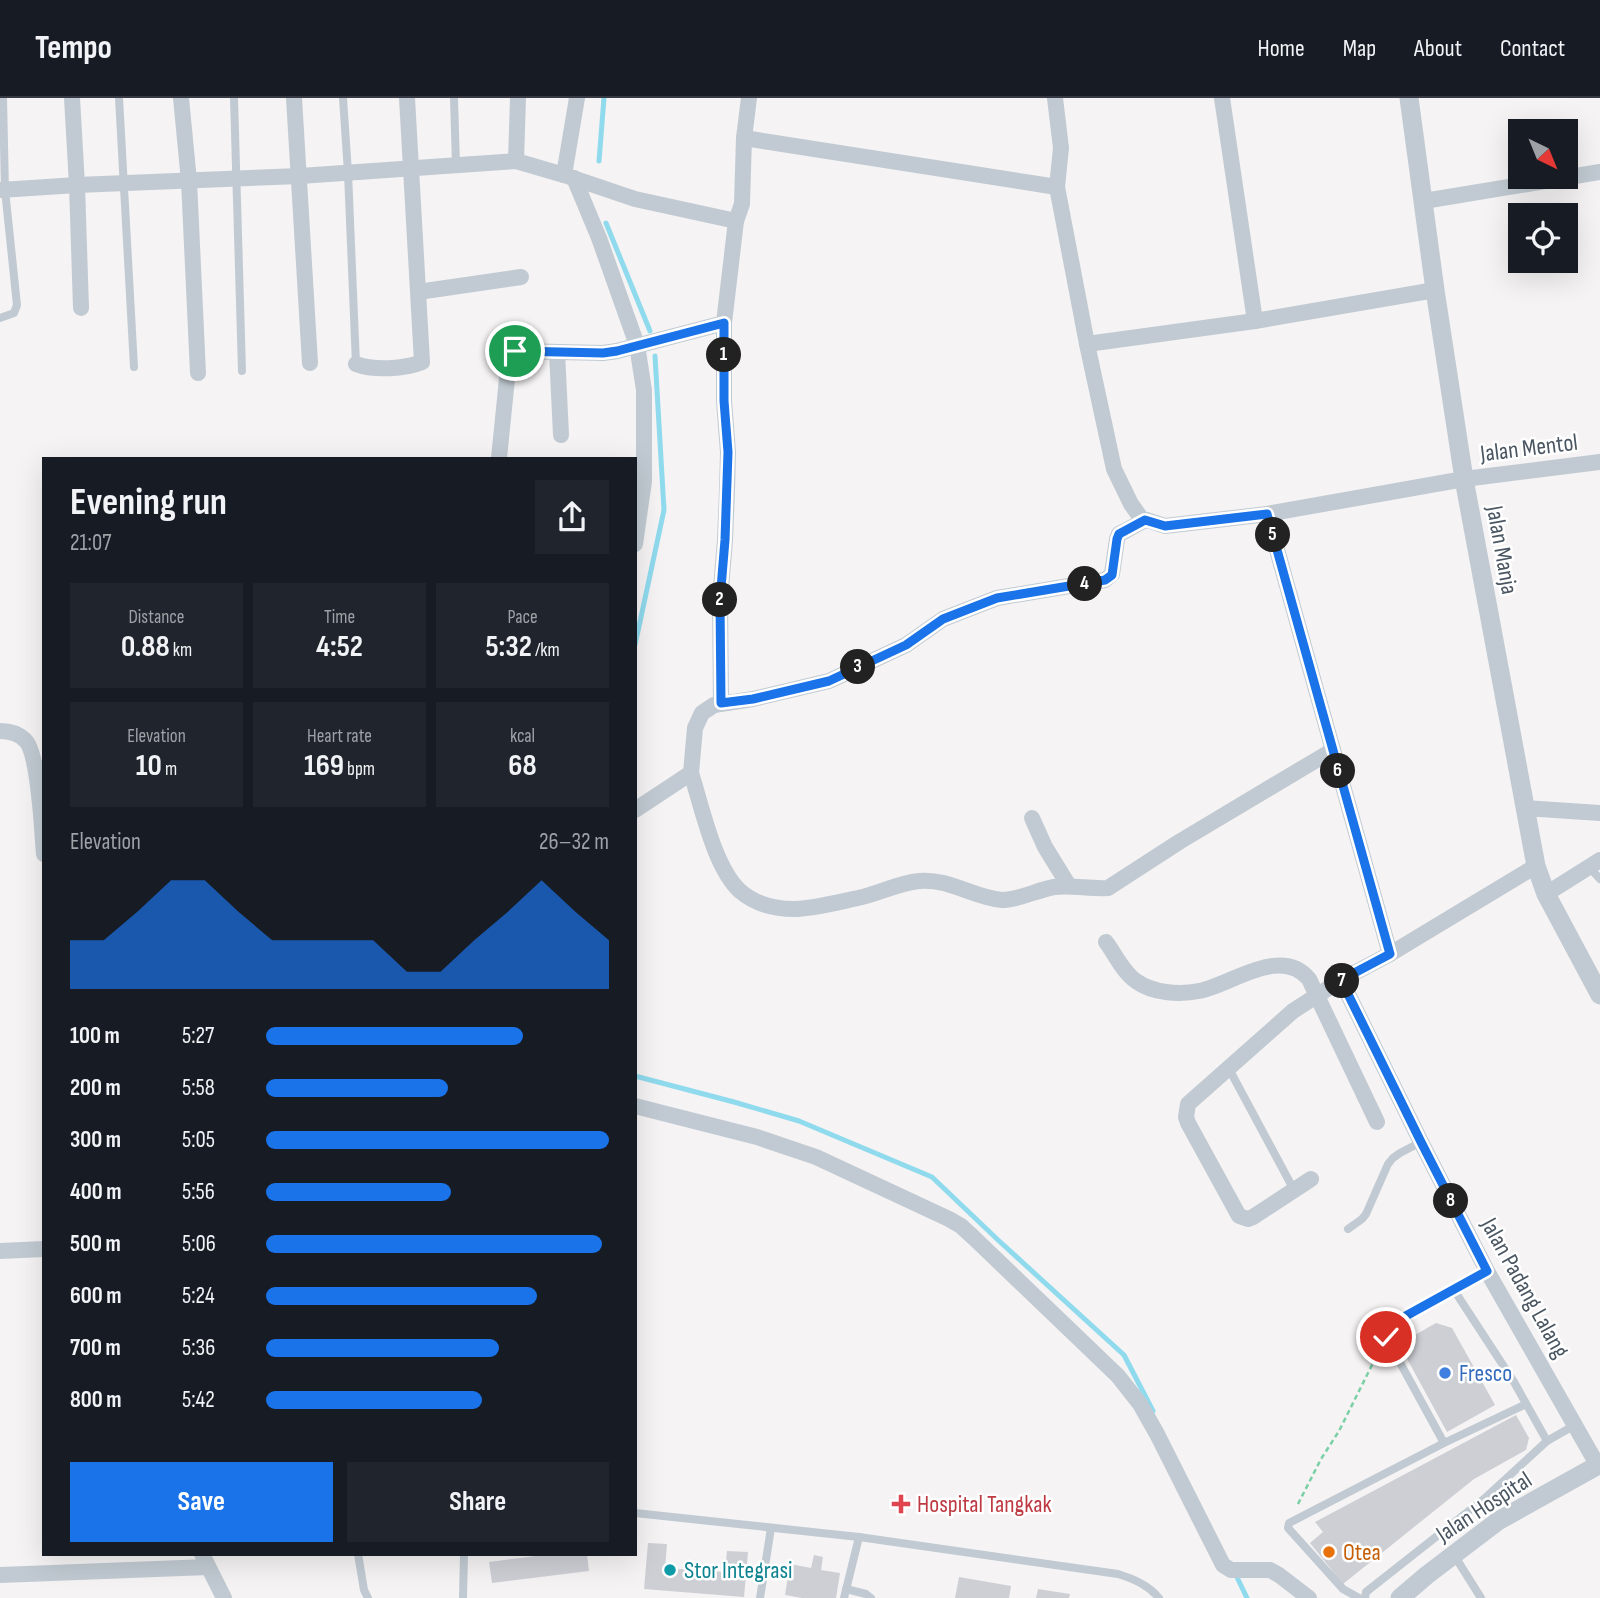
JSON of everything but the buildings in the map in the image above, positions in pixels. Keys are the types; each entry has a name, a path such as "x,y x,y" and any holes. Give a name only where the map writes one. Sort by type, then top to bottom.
{"street":[{"path":"72,98 81,308"},
{"path":"181,98 189,181 198,373"},
{"path":"294,98 310,363"},
{"path":"356,364 365,368 410,366 422,362 407,98"},
{"path":"516,161 518,98"},
{"path":"577,98 569,176 599,238 636,345 644,390 644,481 637,530"},
{"path":"721,703 720,600 728,452 724,401 724,323 736,221 743,204 744,138 749,98"},
{"path":"1055,98 1061,148 1057,187 1087,344 1114,469 1131,504 1145,520 1119,534 1112,575 1105,580 997,598 943,619 906,645 829,681 753,699 721,703 702,713 695,727 691,773 718,856 740,891 756,902 774,908 797,909 862,897 918,881 938,881 1005,900 1069,886 1108,888 1332,750"},
{"path":"1222,98 1255,321"},
{"name":"Jalan Manja","path":"1409,98 1464,479 1536,866 1546,894 1600,995"},
{"path":"744,138 1057,187"},
{"path":"2,190 300,176 516,161 569,176 635,200 736,221"},
{"path":"1424,201 1600,172"},
{"path":"418,292 521,277"},
{"path":"1087,344 1255,321 1436,290"},
{"path":"499,457 509,359 510,354 515,351 603,353 724,323"},
{"path":"557,352 561,435"},
{"name":"Jalan Mentol","path":"1145,520 1165,526 1267,514 1464,479 1600,462"},
{"path":"1267,514 1390,954"},
{"path":"0,731 8,731 27,741 35,763 42,834"},
{"path":"637,809 691,773"},
{"path":"1524,808 1600,813"},
{"path":"1032,818 1069,886"},
{"path":"1311,1179 1248,1219 1243,1219 1236,1213 1186,1117 1188,1104 1293,1011 1536,866"},
{"path":"1546,894 1597,869"},
{"path":"1107,942 1128,974 1150,989 1185,993 1200,991 1244,973 1278,965 1296,967 1309,979 1377,1122"},
{"name":"Jalan Padang Lalang","path":"1341,980 1487,1271 1599,1465"},
{"path":"637,1107 757,1137 816,1157 961,1226 1118,1376 1140,1404 1223,1565 1239,1570 1270,1570 1309,1598"},
{"path":"0,1251 42,1250"},
{"name":"Jalan Hospital","path":"1400,1598 1498,1521 1599,1465"},
{"path":"0,1575 205,1560 224,1598"}],"lane":[{"path":"0,318 14,313 17,306 2,190 3,98"},
{"path":"118,98 134,367"},
{"path":"234,98 242,371"},
{"path":"343,98 356,364"},
{"path":"454,98 456,165"},
{"path":"1228,1068 1294,1190"},
{"path":"1348,1229 1364,1217 1393,1158 1421,1142"},
{"path":"1444,1443 1386,1337 1393,1323 1487,1271"},
{"path":"1454,1290 1514,1382 1547,1441"},
{"path":"1359,1598 1343,1589 1288,1528 1289,1523 1526,1404"},
{"path":"1364,1598 1366,1592 1484,1499 1547,1441 1575,1425"},
{"path":"637,1513 859,1537 1118,1574 1135,1580 1159,1598"},
{"path":"760,1598 771,1528"},
{"path":"859,1537 845,1593 866,1594 871,1598"},
{"path":"1454,1555 1481,1598"},
{"path":"358,1556 364,1590 368,1598"},
{"path":"463,1598 464,1556"}],"path":[{"path":"1289,1523 1386,1337"}],"waterway":[{"path":"599,161 604,98"},
{"path":"606,223 650,331"},
{"path":"637,636 664,510 655,356"},
{"path":"637,1077 799,1121 932,1177 1124,1355 1153,1411"},
{"path":"1235,1573 1247,1598"}],"place":[{"name":"Fresco","path":"1445,1373"},
{"name":"Hospital Tangkak","path":"901,1504"},
{"name":"Otea","path":"1329,1552"},
{"name":"Stor Integrasi","path":"670,1570"}],"route":[{"path":"515,351 603,353 724,323 724,401 728,452 720,600 721,703 753,699 829,681 906,645 943,619 997,598 1110,578 1119,534 1145,520 1165,526 1267,514 1390,954 1341,980 1487,1271 1393,1323 1386,1337"}]}
